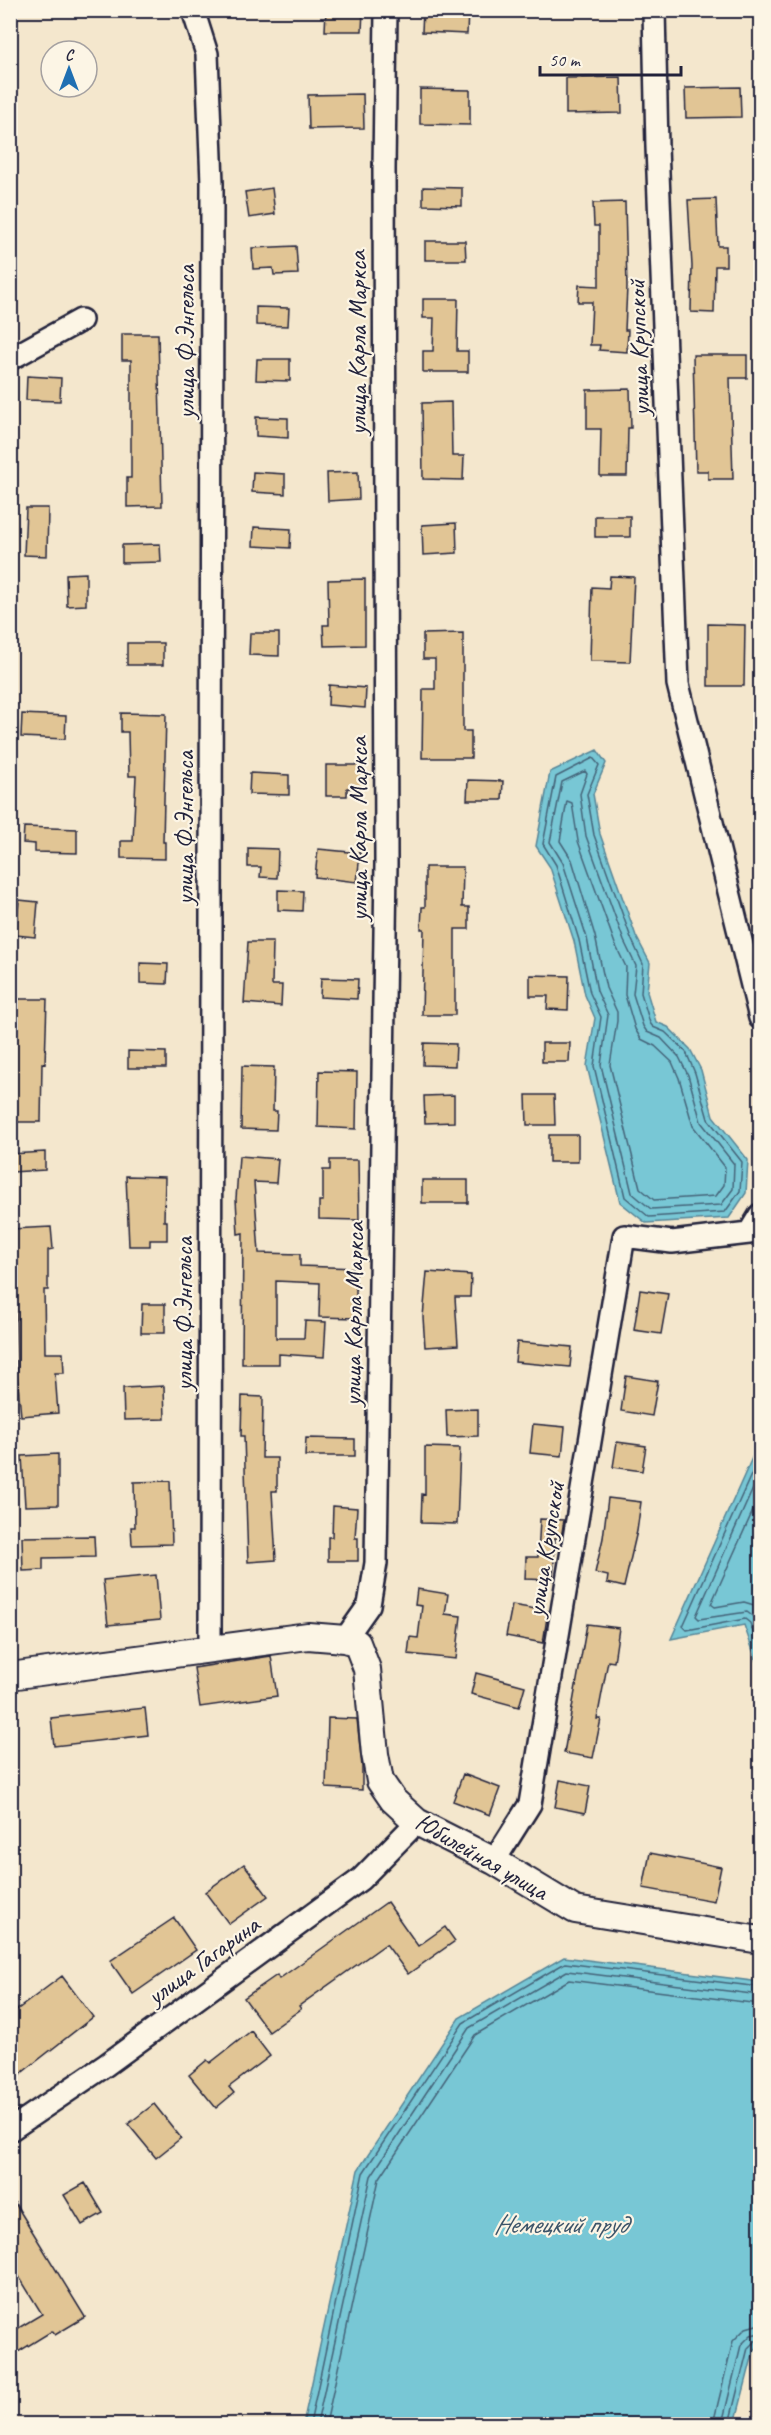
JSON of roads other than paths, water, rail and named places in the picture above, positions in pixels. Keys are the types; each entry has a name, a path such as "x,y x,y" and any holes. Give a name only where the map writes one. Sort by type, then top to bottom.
{"street":[{"name":"улица Ф.Энгельса","path":"193,10 207,54 212,183 210,1649"},
{"name":"улица Карла Маркса","path":"345,1639 369,1605 376,1563 386,864 384,205 386,10"},
{"name":"улица Крупской","path":"654,10 657,147 678,684 760,1018"},
{"path":"10,359 81,320"},
{"name":"улица Крупской","path":"494,1861 530,1804 624,1236 672,1242 749,1233 760,1215"},
{"path":"10,1676 308,1636 345,1639"},
{"name":"Юбилейная улица","path":"345,1639 357,1643 367,1669 375,1754 380,1781 393,1800 417,1822 494,1861 575,1910 760,1940"},
{"name":"улица Гагарина","path":"10,2130 106,2065 361,1879 417,1822"}],"water":[{"path":"597,750 606,763 593,794 600,834 636,936 650,963 647,992 656,1022 668,1027 690,1049 701,1070 713,1116 748,1160 746,1193 729,1218 646,1223 620,1202 587,1066 595,1018 585,995 574,941 550,867 536,846 550,772"},
{"path":"760,1440 760,1671 744,1625 671,1639"},
{"name":"Немецкий пруд","path":"564,1957 760,1982 760,2345 754,2350 735,2424 303,2424 358,2170 459,2018"}]}
